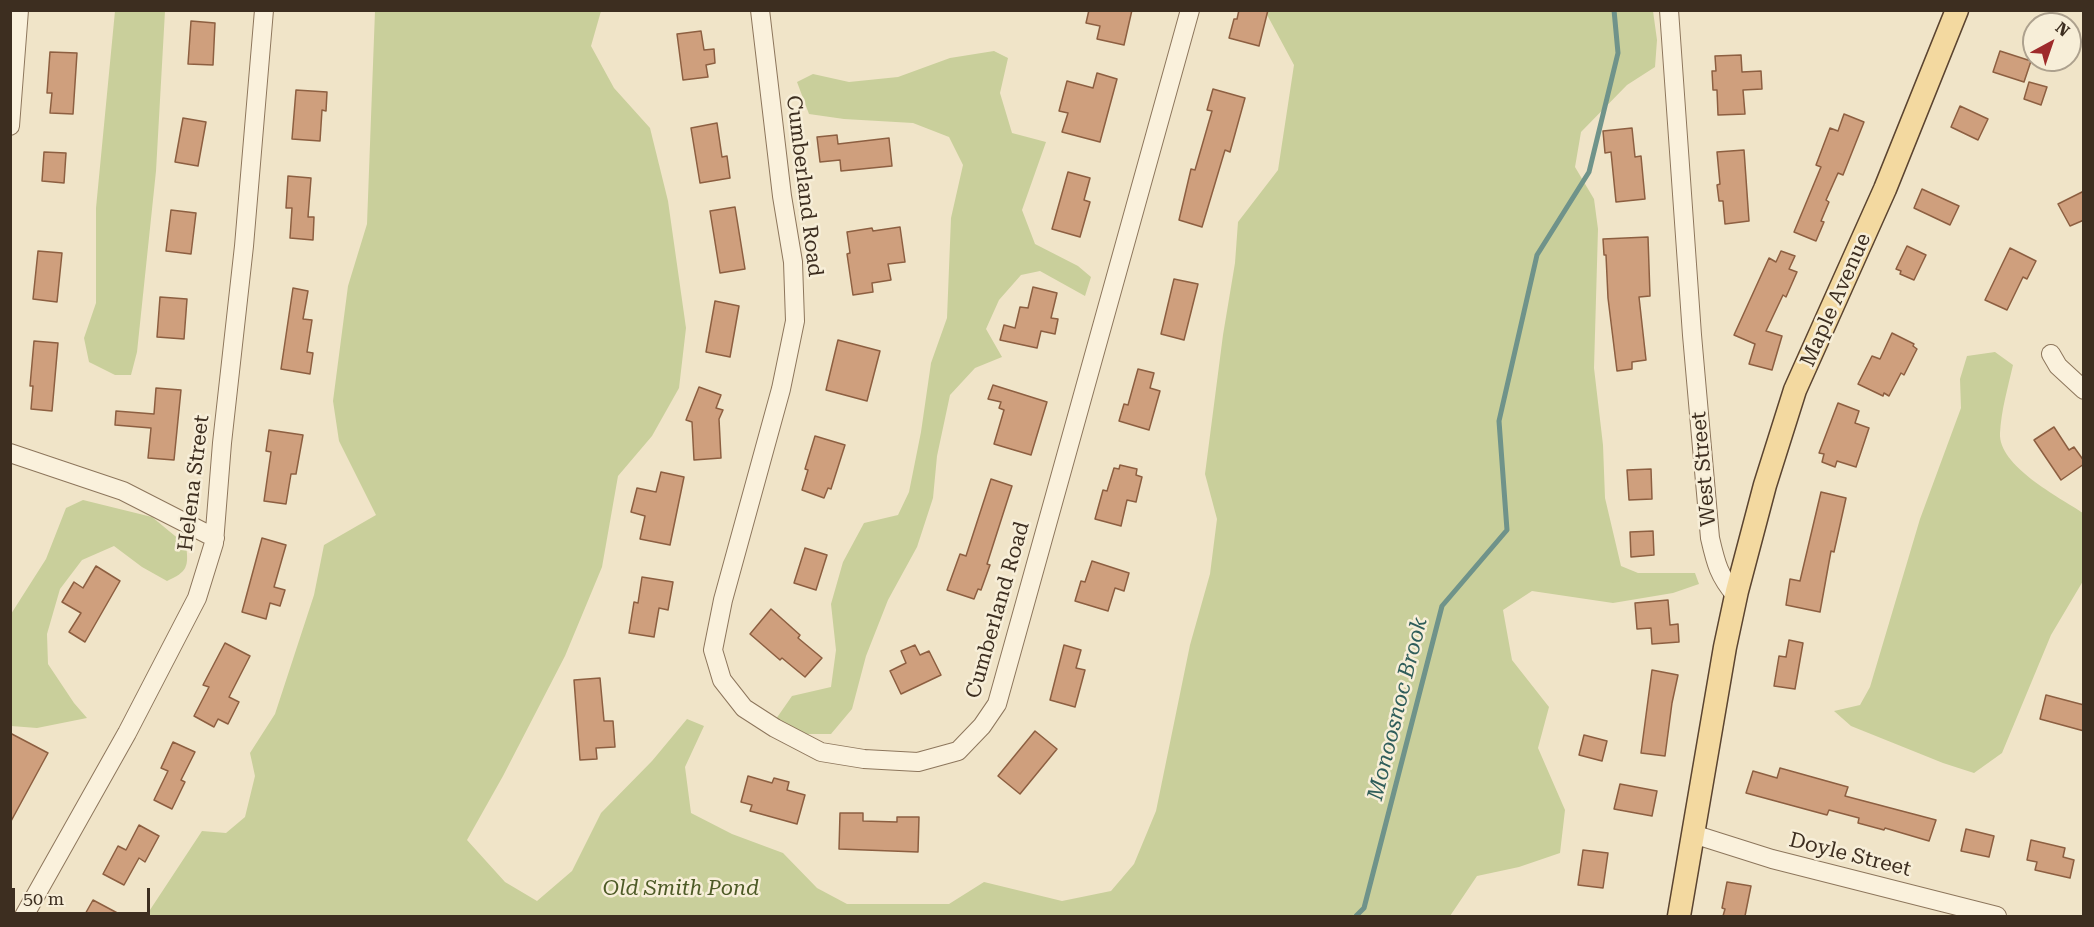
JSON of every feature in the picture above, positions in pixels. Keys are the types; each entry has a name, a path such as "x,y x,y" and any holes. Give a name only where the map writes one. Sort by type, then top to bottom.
{"main road":[{"name":"Maple Avenue","path":"1736,596 1765,485 1795,390 1885,189 1957,10"},
{"path":"1679,916 1725,647 1736,596"}],"street":[{"path":"10,126 19,10"},
{"name":"Helena Street","path":"24,916 127,733 197,598 215,538 222,443 244,246 264,10"},
{"name":"Cumberland Road","path":"760,10 782,196 793,262 795,321 781,389 723,600 713,650 722,680 744,708 775,728 821,752 864,759 918,762 958,751 982,726 997,704 1190,10"},
{"name":"West Street","path":"1669,10 1692,335 1710,538 1714,558 1723,581 1736,596"},
{"path":"2051,354 2066,375 2084,390"},
{"path":"10,453 123,490 215,538"},
{"name":"Doyle Street","path":"1693,834 1772,859 1997,916"}],"green space":[{"path":"115,11 165,11 156,171 137,352 131,375 115,375 89,362 84,338 96,303 96,208"},
{"name":"Old Smith Pond","path":"375,11 601,11 591,46 614,88 650,128 668,201 686,328 679,388 652,436 618,476 602,567 565,656 467,840 505,882 537,901 572,871 601,813 652,761 687,719 704,726 685,767 691,813 732,834 783,853 817,888 847,904 949,904 984,882 1062,901 1111,891 1134,864 1156,811 1190,645 1210,574 1217,519 1205,474 1235,263 1238,222 1278,170 1294,65 1265,11 1653,11 1657,40 1655,67 1627,85 1581,132 1575,167 1594,199 1598,229 1594,368 1603,445 1605,498 1621,566 1638,573 1695,573 1699,584 1673,593 1613,603 1532,591 1503,610 1512,660 1549,707 1538,748 1565,810 1560,853 1519,867 1477,876 1450,916 146,916 202,831 226,833 245,817 255,776 250,753 275,714 314,595 324,545 376,515 339,441 333,401 348,286 367,224"},
{"path":"994,51 1008,58 1000,93 1012,133 1046,142 1022,210 1035,244 1078,266 1091,277 1085,296 1040,271 1021,275 999,300 986,329 1002,357 975,368 950,395 937,456 933,498 917,547 888,600 866,656 852,709 831,734 805,734 776,719 792,696 831,687 836,650 831,604 843,562 864,523 898,515 909,492 931,363 947,318 951,218 963,165 949,137 913,123 844,119 809,114 797,82 813,74 849,82 898,77 950,58"},
{"path":"1995,352 2013,365 2002,416 2000,433 2002,445 2019,469 2083,513 2083,581 2051,635 2002,753 1974,773 1851,726 1834,711 1860,705 1870,687 1920,519 1961,408 1960,379 1967,356"},
{"path":"83,500 152,517 186,545 187,564 179,575 167,581 142,567 114,546 82,560 60,589 47,634 48,664 87,718 37,728 11,726 11,614 46,559 66,508"}],"building":[{"path":"1089,10 1132,10 1124,45 1097,39 1100,26 1086,23"},
{"path":"1239,10 1268,10 1259,46 1229,38"},
{"path":"191,21 215,23 213,65 188,64"},
{"path":"701,31 704,50 714,49 715,63 706,65 708,77 683,80 677,34"},
{"path":"2000,51 2022,58 2022,72 2027,72 2024,82 1993,72"},
{"path":"50,52 77,53 73,114 50,113 52,93 47,93"},
{"path":"1741,55 1742,72 1761,71 1762,89 1743,90 1745,114 1718,115 1717,90 1713,90 1712,71 1716,71 1715,56"},
{"path":"1097,73 1117,79 1100,142 1062,132 1068,113 1059,111 1067,81 1093,88"},
{"path":"2029,82 2047,87 2041,105 2024,99"},
{"path":"1213,89 1245,98 1230,152 1225,150 1202,227 1179,220 1191,169 1195,170 1212,111 1207,110"},
{"path":"296,90 327,92 326,111 322,110 320,141 292,139"},
{"path":"1960,106 1988,119 1978,140 1951,127"},
{"path":"1844,114 1864,122 1843,175 1838,173 1826,200 1829,202 1816,241 1794,232 1821,167 1816,165 1830,128 1838,131"},
{"path":"183,118 206,122 198,166 175,162"},
{"path":"717,123 722,157 727,156 730,178 700,183 691,128"},
{"path":"1632,128 1635,157 1641,156 1645,199 1616,202 1611,152 1605,153 1603,131"},
{"path":"837,135 838,144 889,138 892,166 841,171 840,160 820,162 817,137"},
{"path":"1744,150 1749,221 1725,224 1723,201 1719,201 1717,185 1720,184 1717,152"},
{"path":"44,152 66,153 64,183 42,181"},
{"path":"1068,172 1090,178 1084,200 1090,202 1080,237 1052,229"},
{"path":"288,176 311,178 308,217 314,217 313,240 290,238 292,208 286,208"},
{"path":"1922,189 1959,206 1950,225 1914,208"},
{"path":"2084,191 2084,220 2070,226 2058,204"},
{"path":"735,207 745,269 720,273 710,211"},
{"path":"171,210 196,213 191,254 166,251"},
{"path":"900,227 905,262 888,264 891,280 872,283 873,292 853,295 847,254 850,253 847,232"},
{"path":"1648,237 1650,296 1639,297 1646,360 1632,362 1632,369 1617,371 1603,239"},
{"path":"1907,246 1926,255 1914,280 1900,274 1901,271 1896,269"},
{"path":"2010,248 2036,261 2027,279 2023,277 2007,310 1985,300"},
{"path":"38,251 62,253 57,302 33,299"},
{"path":"1781,251 1795,256 1789,269 1797,272 1786,297 1783,295 1766,331 1782,336 1772,370 1749,364 1755,344 1734,335 1769,258 1776,262"},
{"path":"1174,279 1198,284 1184,340 1161,334"},
{"path":"1033,287 1057,293 1051,318 1058,319 1055,334 1041,331 1037,348 1000,340 1004,325 1015,328 1020,307 1028,308"},
{"path":"293,288 308,291 303,319 312,320 307,352 313,353 310,374 281,369"},
{"path":"160,297 187,299 184,339 157,337"},
{"path":"715,301 739,306 730,357 706,352"},
{"path":"1892,333 1914,344 1913,346 1917,349 1904,375 1901,373 1889,396 1884,393 1883,396 1858,384 1872,356 1880,359"},
{"path":"838,340 880,351 867,401 826,390"},
{"path":"34,341 58,343 52,411 31,409 33,386 30,386"},
{"path":"1138,369 1154,373 1150,388 1160,391 1149,430 1119,421 1124,404 1128,405"},
{"path":"993,385 1047,402 1031,455 994,444 1004,410 999,408 1001,402 988,399"},
{"path":"699,387 721,395 716,408 723,410 719,419 721,458 694,460 692,422 686,420"},
{"path":"156,388 181,390 174,460 148,458 151,428 115,425 116,411 154,414"},
{"path":"1838,403 1859,411 1855,423 1869,428 1856,467 1837,461 1835,467 1822,462 1824,454 1819,453"},
{"path":"2054,427 2069,450 2074,447 2084,461 2084,464 2061,480 2034,440"},
{"path":"269,430 303,435 296,474 291,474 286,504 264,501 271,452 266,451"},
{"path":"815,436 845,445 831,489 828,488 824,498 802,490 808,470 805,469"},
{"path":"1120,465 1137,469 1136,475 1142,477 1136,502 1127,500 1121,526 1095,519 1103,490 1107,491 1114,468 1119,469"},
{"path":"1651,469 1652,499 1629,500 1627,470"},
{"path":"661,472 684,477 670,545 640,539 645,516 631,512 637,488 656,492"},
{"path":"991,479 1012,486 987,564 990,565 981,590 978,589 974,599 947,590 960,554 966,556"},
{"path":"1821,492 1846,498 1834,552 1831,551 1820,612 1786,605 1790,579 1800,581"},
{"path":"1653,531 1654,555 1631,557 1630,532"},
{"path":"262,538 286,545 274,587 285,590 280,606 270,603 266,619 242,612"},
{"path":"805,548 827,555 816,590 794,583"},
{"path":"1092,561 1129,573 1124,591 1115,588 1108,611 1075,601 1081,581 1085,582"},
{"path":"96,566 120,581 85,642 69,632 81,613 62,602 74,582 83,588"},
{"path":"642,577 673,582 668,610 659,608 654,637 629,633 634,602 638,603"},
{"path":"1668,600 1670,625 1678,624 1679,642 1652,644 1651,628 1637,629 1635,603"},
{"path":"771,609 800,635 798,638 822,658 805,677 782,658 780,660 750,634"},
{"path":"1789,640 1803,643 1795,689 1774,686 1779,656 1786,657"},
{"path":"225,643 250,656 229,697 239,702 228,724 218,719 214,727 194,716 209,687 203,685"},
{"path":"915,645 920,655 929,651 941,675 901,694 890,671 906,663 901,651"},
{"path":"1064,645 1081,650 1076,668 1085,670 1075,707 1050,700"},
{"path":"1652,670 1678,675 1665,756 1641,753"},
{"path":"600,678 604,721 613,721 615,747 596,748 597,759 580,760 574,680"},
{"path":"2046,695 2084,705 2084,731 2040,719"},
{"path":"1035,731 1057,749 1020,794 998,776"},
{"path":"10,733 48,753 10,823"},
{"path":"1584,735 1607,741 1602,761 1579,755"},
{"path":"173,742 195,752 181,780 185,782 172,809 154,800 168,771 161,768"},
{"path":"1780,768 1848,787 1845,796 1936,820 1929,841 1858,823 1859,818 1829,810 1827,815 1746,793 1753,771 1777,778"},
{"path":"748,776 772,783 774,778 789,782 787,790 805,795 797,824 750,811 752,805 741,802"},
{"path":"1620,784 1657,791 1652,816 1614,809"},
{"path":"840,813 863,813 863,821 897,822 897,817 919,817 918,852 839,849"},
{"path":"139,825 159,836 145,862 139,858 124,885 103,874 118,846 126,850"},
{"path":"1966,829 1994,836 1989,857 1961,851"},
{"path":"2031,840 2065,848 2063,857 2074,860 2070,878 2035,870 2037,862 2027,860"},
{"path":"1583,850 1608,853 1603,888 1578,885"},
{"path":"1727,882 1751,886 1745,916 1723,916 1725,909 1722,908"},
{"path":"93,900 123,916 84,916"}],"waterway":[{"name":"Monoosnoc Brook","path":"1356,916 1364,908 1442,606 1507,530 1499,421 1537,255 1589,172 1618,53 1614,10"}]}
